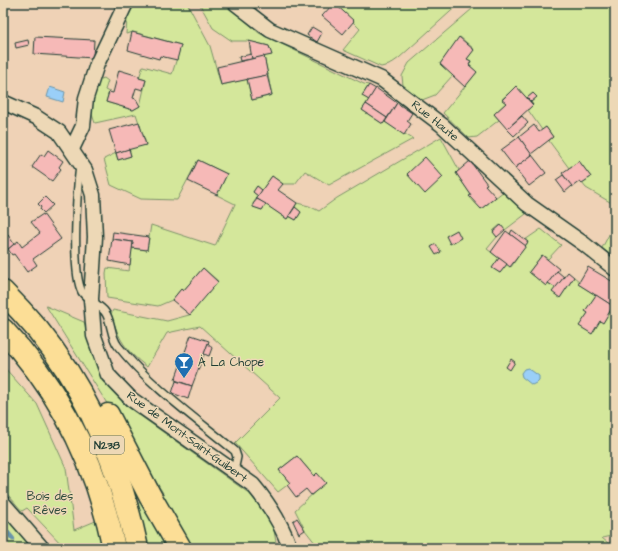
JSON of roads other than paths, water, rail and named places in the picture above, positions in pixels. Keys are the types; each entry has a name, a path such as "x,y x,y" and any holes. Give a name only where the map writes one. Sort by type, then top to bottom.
{"highway":[{"name":"N238","path":"3,292 38,330 78,389 103,436 128,505 137,548"},
{"name":"N238","path":"3,330 18,346 54,394 68,419 88,460 106,512 114,548"},
{"path":"78,389 97,398 110,418 150,496 180,548"}],"street":[{"path":"72,149 83,126 86,98 97,64 126,3"},
{"name":"Rue Haute","path":"235,3 270,30 381,79 442,125 527,204 584,244 615,269"},
{"name":"Rue de Mont-Saint-Guibert","path":"3,102 36,117 59,132 85,170 93,195 95,237 91,299 94,336 108,374 131,399 253,486 268,504 286,536 290,548"},
{"path":"3,503 42,548"}],"lane":[{"path":"91,299 106,312 116,344 138,369 169,400 235,451 238,457 234,471"}],"water":[{"path":"50,87 65,92 63,102 47,97"},
{"path":"528,368 539,376 539,380 532,385 522,377 521,373 524,369"}],"waterway":[{"path":"3,527 13,539"}],"place":[{"name":"À La Chope","path":"184,379"}],"park label":[{"name":"Bois des Rêves","path":"50,503"}]}
